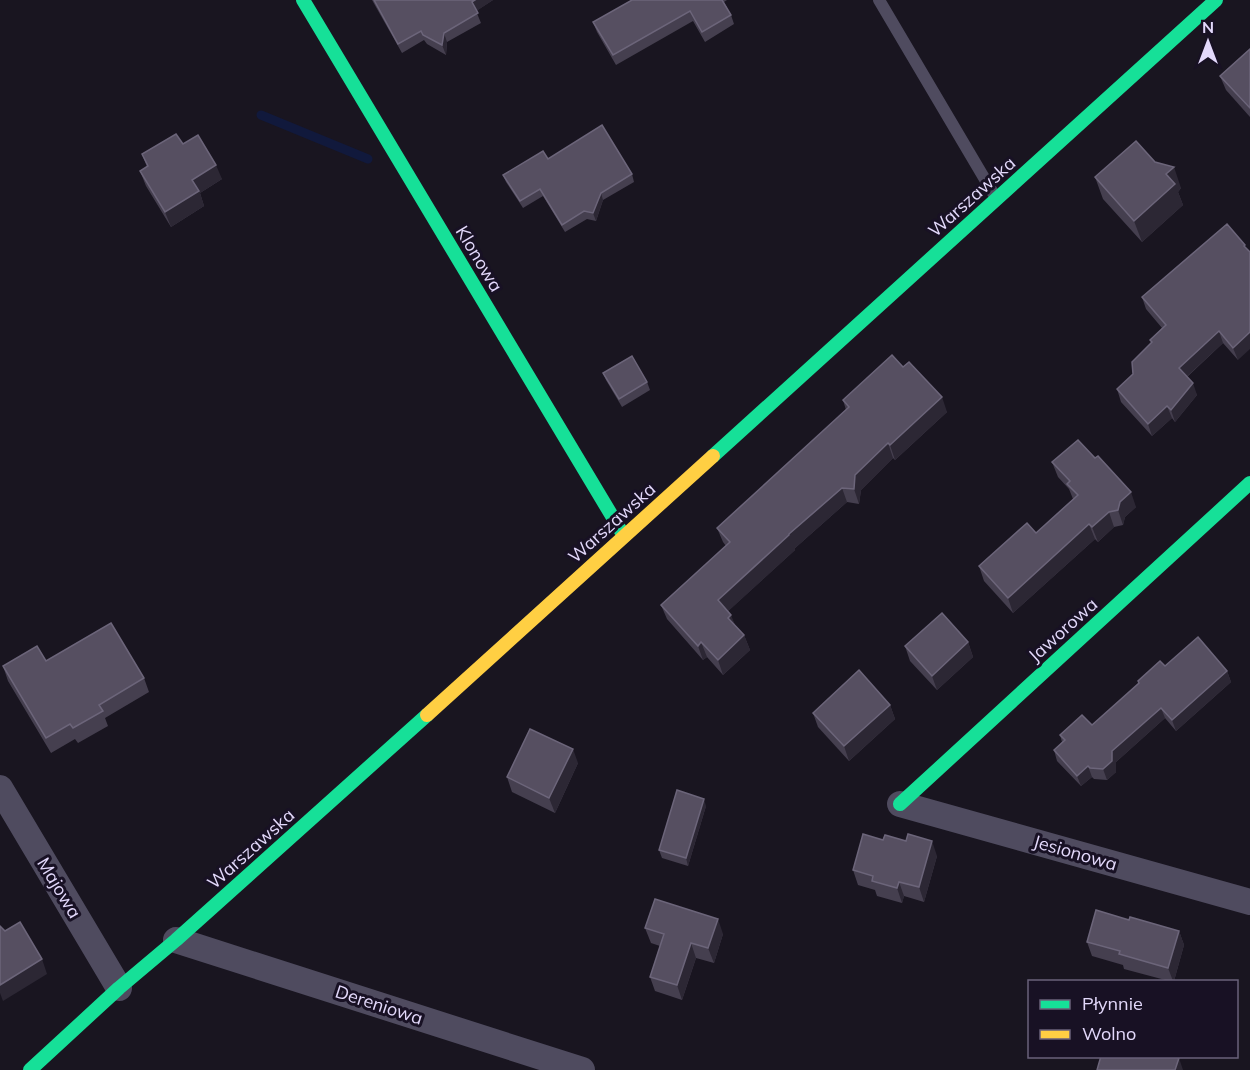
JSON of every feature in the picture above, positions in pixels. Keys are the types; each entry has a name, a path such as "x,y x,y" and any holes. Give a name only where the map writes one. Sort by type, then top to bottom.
{"street":[{"name":"Klonowa","path":"303,0 624,536"},
{"name":"Warszawska","path":"30,1070 119,988 404,736 1216,0"},
{"name":"Jaworowa","path":"900,804 1250,483"},
{"name":"Majowa","path":"0,788 119,988"},
{"name":"Jesionowa","path":"900,804 1250,902"},
{"name":"Dereniowa","path":"176,940 582,1070"}],"lane":[{"path":"879,0 996,199"}],"building":[{"path":"374,0 475,0 472,2 478,13 444,33 442,45 423,35 421,31 398,44"},
{"path":"632,0 722,0 731,15 702,32 690,11 613,55 593,22"},
{"path":"1250,49 1250,108 1220,76"},
{"path":"602,125 632,174 601,193 593,213 584,211 562,225 540,189 520,201 503,175 543,151 548,159"},
{"path":"176,134 183,144 198,135 216,165 192,180 199,191 165,212 140,171 148,166 142,154"},
{"path":"1136,141 1155,162 1174,167 1166,174 1175,184 1134,221 1095,177"},
{"path":"1227,224 1250,252 1250,332 1233,348 1219,331 1179,368 1193,383 1171,410 1167,406 1148,424 1117,389 1133,374 1132,362 1166,325 1142,297"},
{"path":"892,355 903,367 909,362 942,397 855,475 854,489 842,488 718,600 731,615 728,618 744,635 718,660 701,642 698,646 661,605 730,542 717,528 849,407 843,400"},
{"path":"632,356 647,382 619,399 603,373"},
{"path":"1078,440 1095,458 1098,456 1131,492 1120,502 1118,510 1109,512 1092,527 1089,524 1008,598 979,566 1027,523 1036,533 1078,495 1067,484 1070,481 1052,462"},
{"path":"942,613 968,642 932,676 905,646"},
{"path":"111,623 144,678 99,705 103,711 73,728 70,724 46,738 3,666 37,646 46,661"},
{"path":"1198,637 1227,671 1172,720 1161,708 1112,751 1112,761 1103,769 1088,766 1077,776 1054,750 1065,740 1060,735 1082,715 1092,725 1160,661 1165,666"},
{"path":"859,670 890,705 844,746 813,713"},
{"path":"530,729 573,749 549,798 507,777"},
{"path":"677,790 704,799 686,858 659,850"},
{"path":"863,834 883,840 885,835 906,841 908,834 932,841 919,887 899,882 897,888 872,881 873,876 853,870"},
{"path":"655,899 718,919 708,948 691,943 677,985 650,977 664,934 645,928"},
{"path":"1096,910 1179,931 1168,968 1087,942"},
{"path":"20,922 42,959 0,985 0,926 5,931"},
{"path":"1100,1058 1179,1058 1175,1070 1097,1070"}],"waterway":[{"path":"261,115 368,159"}],"traffic: fast":[{"path":"303,0 624,536"},
{"path":"713,456 1216,0"},
{"path":"900,804 1250,483"},
{"path":"30,1070 119,988 176,940 427,715"}],"traffic: slow":[{"path":"427,715 713,456"}]}
